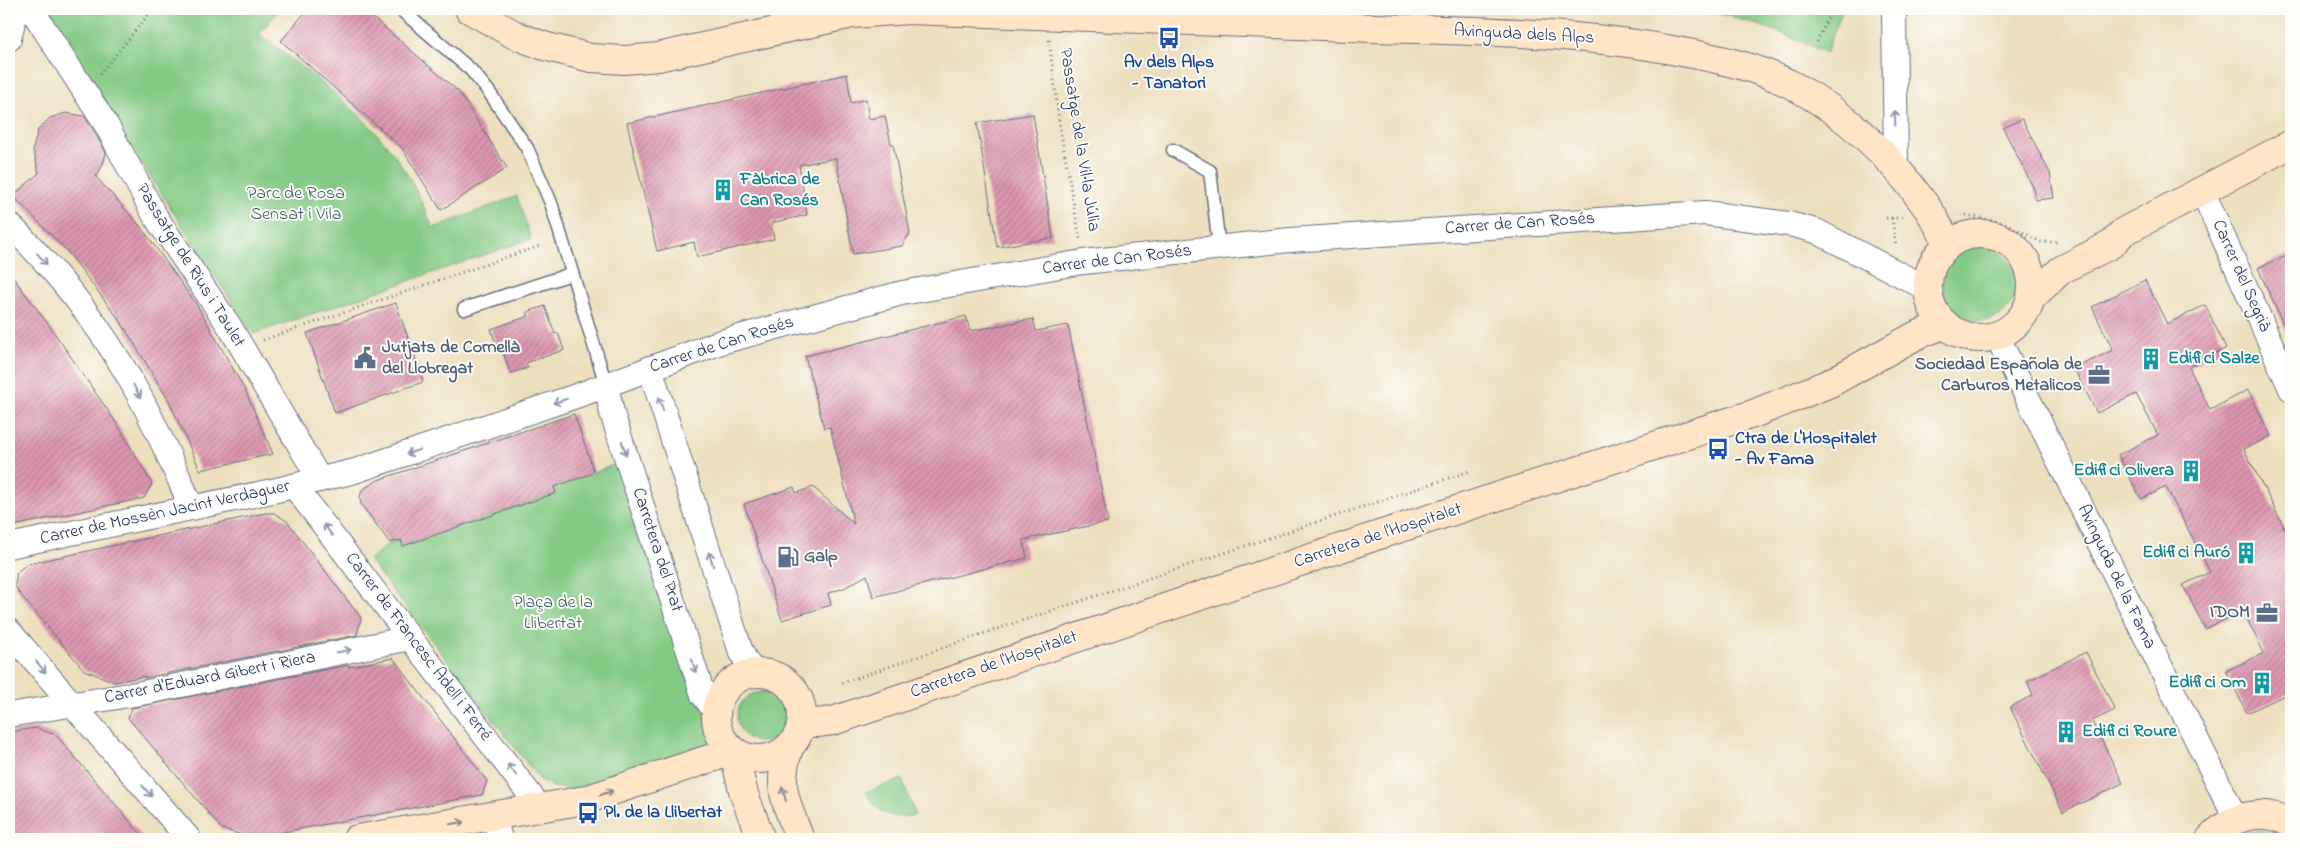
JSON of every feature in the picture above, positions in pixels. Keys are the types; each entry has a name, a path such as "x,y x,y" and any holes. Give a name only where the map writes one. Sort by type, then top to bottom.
{"main road":[{"name":"Avinguda dels Alps","path":"469,9 500,28 530,41 569,54 606,59 658,58 844,15 909,10 1586,37 1734,63 1774,77 1829,108 1865,136 1896,167 1928,208 1948,244"},
{"path":"2031,298 2061,270 2112,244 2123,232 2291,144"},
{"path":"2022,256 2057,255 2107,233 2123,232"},
{"path":"1985,234 2008,242 2022,256 2032,276 2031,298 2019,321 1996,336 1983,338 1969,337 1956,332 1945,324 1933,308 1928,289 1933,264 1948,244 1966,236 1985,234"},
{"name":"Carretera de l'Hospitalet","path":"803,722 833,721 1376,536 1753,414 1830,383 1915,336 1945,324"},
{"path":"357,839 497,828 541,809 585,800 732,751 748,758 759,760 778,754 789,748 795,741 803,722 800,703 793,689 783,681 770,675 757,674 741,677 732,682 719,699 716,712 721,735 732,751 744,794 761,839"},
{"path":"789,748 783,765 782,791 800,839"},
{"path":"2210,839 2224,825 2236,819 2259,814 2289,820"}],"street":[{"path":"9,39 16,9"},
{"name":"Passatge de Rius i Taulet","path":"22,9 34,13 107,126 155,216 241,347 320,480"},
{"path":"1894,9 1896,167"},
{"name":"Carrer del Segrià","path":"2202,190 2291,389"},
{"name":"Carrer de Can Rosés","path":"320,480 355,471 606,385 721,342 902,293 1083,262 1290,240 1705,213 1789,224 1816,231 1928,289"},
{"path":"9,224 64,284 110,348 155,424 192,508"},
{"name":"Avinguda de la Fama","path":"1996,336 2236,819"},
{"path":"650,368 740,648 757,674"},
{"name":"Carretera del Prat","path":"606,385 612,413 703,695 716,712"},
{"name":"Carrer de Mossèn Jacint Verdaguer","path":"9,546 320,480"},
{"name":"Carrer de Francesc Adell i Ferré","path":"294,486 541,809"},
{"path":"9,631 189,839"},
{"name":"Carrer d'Eduard Gibert i Riera","path":"9,715 147,692 410,638"}],"lane":[{"path":"400,9 471,70 526,148 541,178 561,234 571,274 606,385"},
{"path":"1173,150 1210,171 1219,247"},
{"path":"464,309 571,274"}],"path":[{"path":"85,92 153,9"},
{"path":"1817,42 1832,9"},
{"name":"Passatge de la Vil·la Júlia","path":"1049,40 1060,128 1081,244"},
{"path":"1886,218 1911,218"},
{"path":"1892,218 1896,252"},
{"path":"241,347 540,246"},
{"name":"Carretera de l'Hospitalet","path":"842,683 1010,624 1470,471"}],"green space":[{"name":"Parc de Rosa Sensat i Vila","path":"41,9 280,9 259,34 340,98 377,134 394,154 408,176 433,228 517,196 531,239 253,334"},
{"path":"1694,9 1843,9 1826,53 1762,26 1729,16"},
{"path":"1980,247 1994,250 2006,258 2014,270 2017,284 2014,298 2006,310 1994,318 1980,321 1966,318 1954,310 1946,298 1943,284 1946,270 1954,258 1966,250"},
{"name":"Plaça de la Llibertat","path":"622,462 713,740 707,749 614,778 569,789 553,787 540,780 369,560 388,544 401,540 403,546 556,493 554,487"},
{"path":"762,692 772,694 780,699 785,707 787,717 785,727 780,735 772,740 762,742 752,740 744,735 739,727 737,717 739,707 744,699 752,694"},
{"path":"902,779 915,815 898,817 886,814 875,806 866,792"},
{"path":"2259,831 2275,834 2284,839 2233,839 2249,832"}],"building":[{"path":"308,9 363,9 459,92 507,168 441,210 401,147 281,41"},
{"name":"Fàbrica de Can Rosés","path":"847,74 851,103 866,99 869,119 885,116 891,144 893,144 910,233 902,246 853,254 836,158 799,165 807,215 771,223 774,239 697,257 694,242 657,251 627,123"},
{"path":"66,113 84,116 95,133 106,153 96,177 141,227 197,305 245,390 273,454 200,470 169,401 121,322 67,251 13,196 39,173 33,149 38,130 50,118"},
{"path":"1033,114 1053,238 997,247 977,123"},
{"path":"2022,119 2050,173 2054,198 2036,200 2034,189 2003,128"},
{"path":"2291,253 2291,342 2258,268"},
{"path":"9,272 51,328 119,427 152,484 144,498 9,527"},
{"path":"2145,280 2167,324 2205,305 2226,348 2189,367 2210,410 2248,390 2271,436 2244,449 2291,541 2291,692 2247,713 2226,671 2264,653 2243,611 2205,629 2183,585 2210,572 2166,487 2141,499 2118,455 2158,435 2136,394 2097,413 2074,369 2113,350 2092,307"},
{"name":"Jutjats de Cornellà del Llobregat","path":"396,303 423,382 335,413 307,333"},
{"path":"545,306 555,334 558,333 564,350 526,363 528,368 510,373 501,345 497,347 491,329 529,316 527,312"},
{"path":"966,316 970,331 1033,319 1036,331 1068,325 1108,522 1023,540 1027,558 873,597 867,575 844,588 828,593 831,605 782,620 744,504 794,487 796,493 813,487 854,524 830,427 824,428 805,356"},
{"path":"574,414 594,471 591,474 554,487 556,493 403,546 401,540 390,543 361,504 362,490 378,480"},
{"path":"265,513 274,513 287,521 361,618 357,635 144,678 145,676 115,682 84,670 19,593 15,585 17,572 27,564"},
{"name":"Edifici Roure","path":"2086,652 2115,710 2092,721 2123,783 2063,812 2010,707 2033,695 2027,681"},
{"path":"393,658 487,781 482,795 246,839 245,836 222,829 128,718 132,708"},
{"path":"36,728 56,735 145,839 9,839 9,732"}],"place":[{"name":"Av dels Alps - Tanatori","path":"1169,38"},
{"name":"Fàbrica de Can Rosés","path":"723,190"},
{"name":"Jutjats de Cornellà del Llobregat","path":"365,358"},
{"name":"Edifici Salze","path":"2151,359"},
{"name":"Sociedad Española de Carburos Metalicos","path":"2099,375"},
{"name":"Ctra de L'Hospitalet - Av Fama","path":"1718,449"},
{"name":"Edifici Olivera","path":"2191,471"},
{"name":"Edifici Auró","path":"2246,553"},
{"name":"Galp","path":"788,557"},
{"name":"IDOM","path":"2267,613"},
{"name":"Edifici Om","path":"2262,683"},
{"name":"Edifici Roure","path":"2066,732"},
{"name":"Pl. de la Llibertat","path":"588,813"}]}
